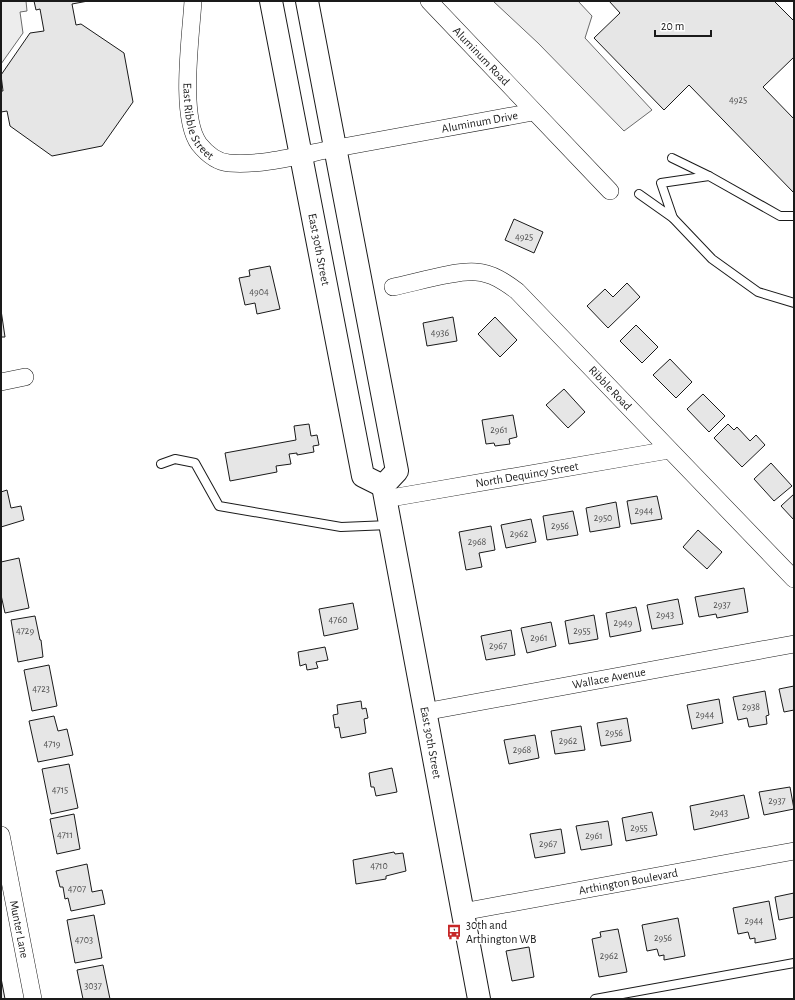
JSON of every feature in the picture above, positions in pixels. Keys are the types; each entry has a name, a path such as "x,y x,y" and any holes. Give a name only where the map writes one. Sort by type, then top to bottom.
{"main road":[{"name":"East 30th Street","path":"271,1 318,152 397,471 384,493"},
{"name":"East 30th Street","path":"307,1 318,152 363,476 384,493 479,999"}],"street":[{"name":"East Ribble Street","path":"193,1 189,102 191,120 198,143 214,158 230,163 259,162 318,152"},
{"name":"Aluminum Road","path":"429,1 533,112"},
{"name":"Aluminum Drive","path":"318,152 533,112 610,191"},
{"name":"Ribble Road","path":"393,287 467,272 480,273 500,280 517,291 794,579"},
{"path":"1,382 25,377"},
{"name":"North Dequincy Street","path":"384,493 670,450"},
{"name":"Wallace Avenue","path":"424,712 794,644"},
{"name":"Munter Lane","path":"1,835 32,999"},
{"name":"Arthington Boulevard","path":"462,912 794,851"}],"lane":[{"path":"672,158 709,176 780,216 794,216"},
{"path":"673,218 662,183 709,176"},
{"path":"639,194 673,218 712,259 758,292 794,303"},
{"path":"161,464 175,459 195,464 219,506 341,527 390,525"},
{"path":"595,999 794,962"}],"shaded area":[{"path":"1,1 26,1 27,11 20,12 23,33 1,64"},
{"path":"493,1 578,1 592,16 585,38 652,110 624,131 538,43"}],"building":[{"path":"34,1 88,1 72,4 76,25 81,24 124,53 133,102 102,146 52,156 10,126 7,111 1,112 1,91 3,91 1,75 30,33 44,31 40,9 36,10"},
{"path":"609,1 774,1 794,21 794,57 763,87 794,119 794,193 689,85 664,110 594,38 620,13"},
{"path":"514,219 543,232 534,253 505,240"},
{"path":"270,266 280,309 257,314 255,303 245,305 239,278 250,276 249,270"},
{"path":"627,283 640,297 608,328 587,306 605,289 613,297"},
{"path":"1,310 5,337 1,337"},
{"path":"453,317 457,341 427,346 423,323"},
{"path":"495,317 517,340 500,357 478,334"},
{"path":"636,325 658,347 642,363 620,341"},
{"path":"670,359 692,382 676,398 653,375"},
{"path":"564,389 585,412 568,428 546,405"},
{"path":"703,394 725,416 709,432 687,409"},
{"path":"513,415 517,437 509,439 510,444 495,446 494,443 486,444 482,420"},
{"path":"309,424 311,436 317,435 319,445 313,446 314,452 297,455 297,453 289,454 291,464 276,466 277,472 230,481 225,453 296,440 294,426"},
{"path":"728,424 734,430 737,427 750,441 756,435 765,445 742,467 714,438"},
{"path":"771,463 792,486 774,501 754,479"},
{"path":"7,490 11,508 21,506 24,520 1,527 1,492"},
{"path":"794,494 794,520 781,506"},
{"path":"657,496 662,519 631,524 627,501"},
{"path":"616,502 620,527 590,532 586,508"},
{"path":"573,511 578,535 547,540 543,516"},
{"path":"531,519 536,542 506,548 501,525"},
{"path":"491,526 495,550 479,553 482,567 466,570 459,532"},
{"path":"698,530 722,552 707,569 683,547"},
{"path":"19,558 29,608 5,613 1,595 1,562"},
{"path":"744,588 748,612 717,618 716,614 699,617 695,597"},
{"path":"678,599 683,624 652,629 647,605"},
{"path":"353,603 358,629 324,636 319,609"},
{"path":"636,607 641,631 610,637 606,613"},
{"path":"594,615 598,639 569,644 565,621"},
{"path":"35,616 41,640 43,657 18,662 11,620"},
{"path":"551,622 556,646 527,653 521,628"},
{"path":"511,630 515,655 486,660 481,636"},
{"path":"325,647 328,660 316,662 318,668 307,670 306,664 300,666 298,652"},
{"path":"49,665 57,706 32,711 24,670"},
{"path":"794,686 794,710 784,712 779,689"},
{"path":"765,691 769,715 766,716 767,724 749,727 747,718 738,720 733,697"},
{"path":"719,699 723,723 692,729 687,705"},
{"path":"361,701 362,709 366,708 368,718 364,719 366,733 341,738 339,727 335,728 333,715 338,714 337,705"},
{"path":"54,716 58,731 67,729 73,755 38,762 29,721"},
{"path":"627,718 631,741 601,746 597,723"},
{"path":"581,726 585,750 555,754 551,731"},
{"path":"535,735 539,758 509,764 504,740"},
{"path":"69,764 78,808 51,814 42,769"},
{"path":"392,768 397,792 376,796 374,787 371,787 369,773"},
{"path":"790,787 794,809 764,815 759,792"},
{"path":"744,795 749,818 694,830 690,806"},
{"path":"652,812 657,835 626,841 622,818"},
{"path":"74,814 80,849 57,854 50,819"},
{"path":"608,821 612,845 581,850 576,826"},
{"path":"561,829 565,853 535,858 530,834"},
{"path":"394,852 395,854 403,853 406,871 386,876 386,879 356,884 353,860"},
{"path":"87,864 92,892 102,890 105,904 71,911 68,898 65,899 63,887 60,887 56,871"},
{"path":"794,893 794,917 779,920 775,897"},
{"path":"769,901 776,939 755,943 755,938 750,939 748,932 738,934 733,908"},
{"path":"94,915 102,958 75,963 67,920"},
{"path":"678,918 685,956 664,960 664,955 659,956 657,949 647,951 642,925"},
{"path":"618,929 627,972 599,977 592,939 601,937 600,932"},
{"path":"529,947 534,977 512,981 506,951"},
{"path":"103,965 110,999 83,999 77,970"},
{"path":"1,978 5,999 1,999"}],"place":[{"name":"30th and Arthington WB","path":"454,932"}]}
